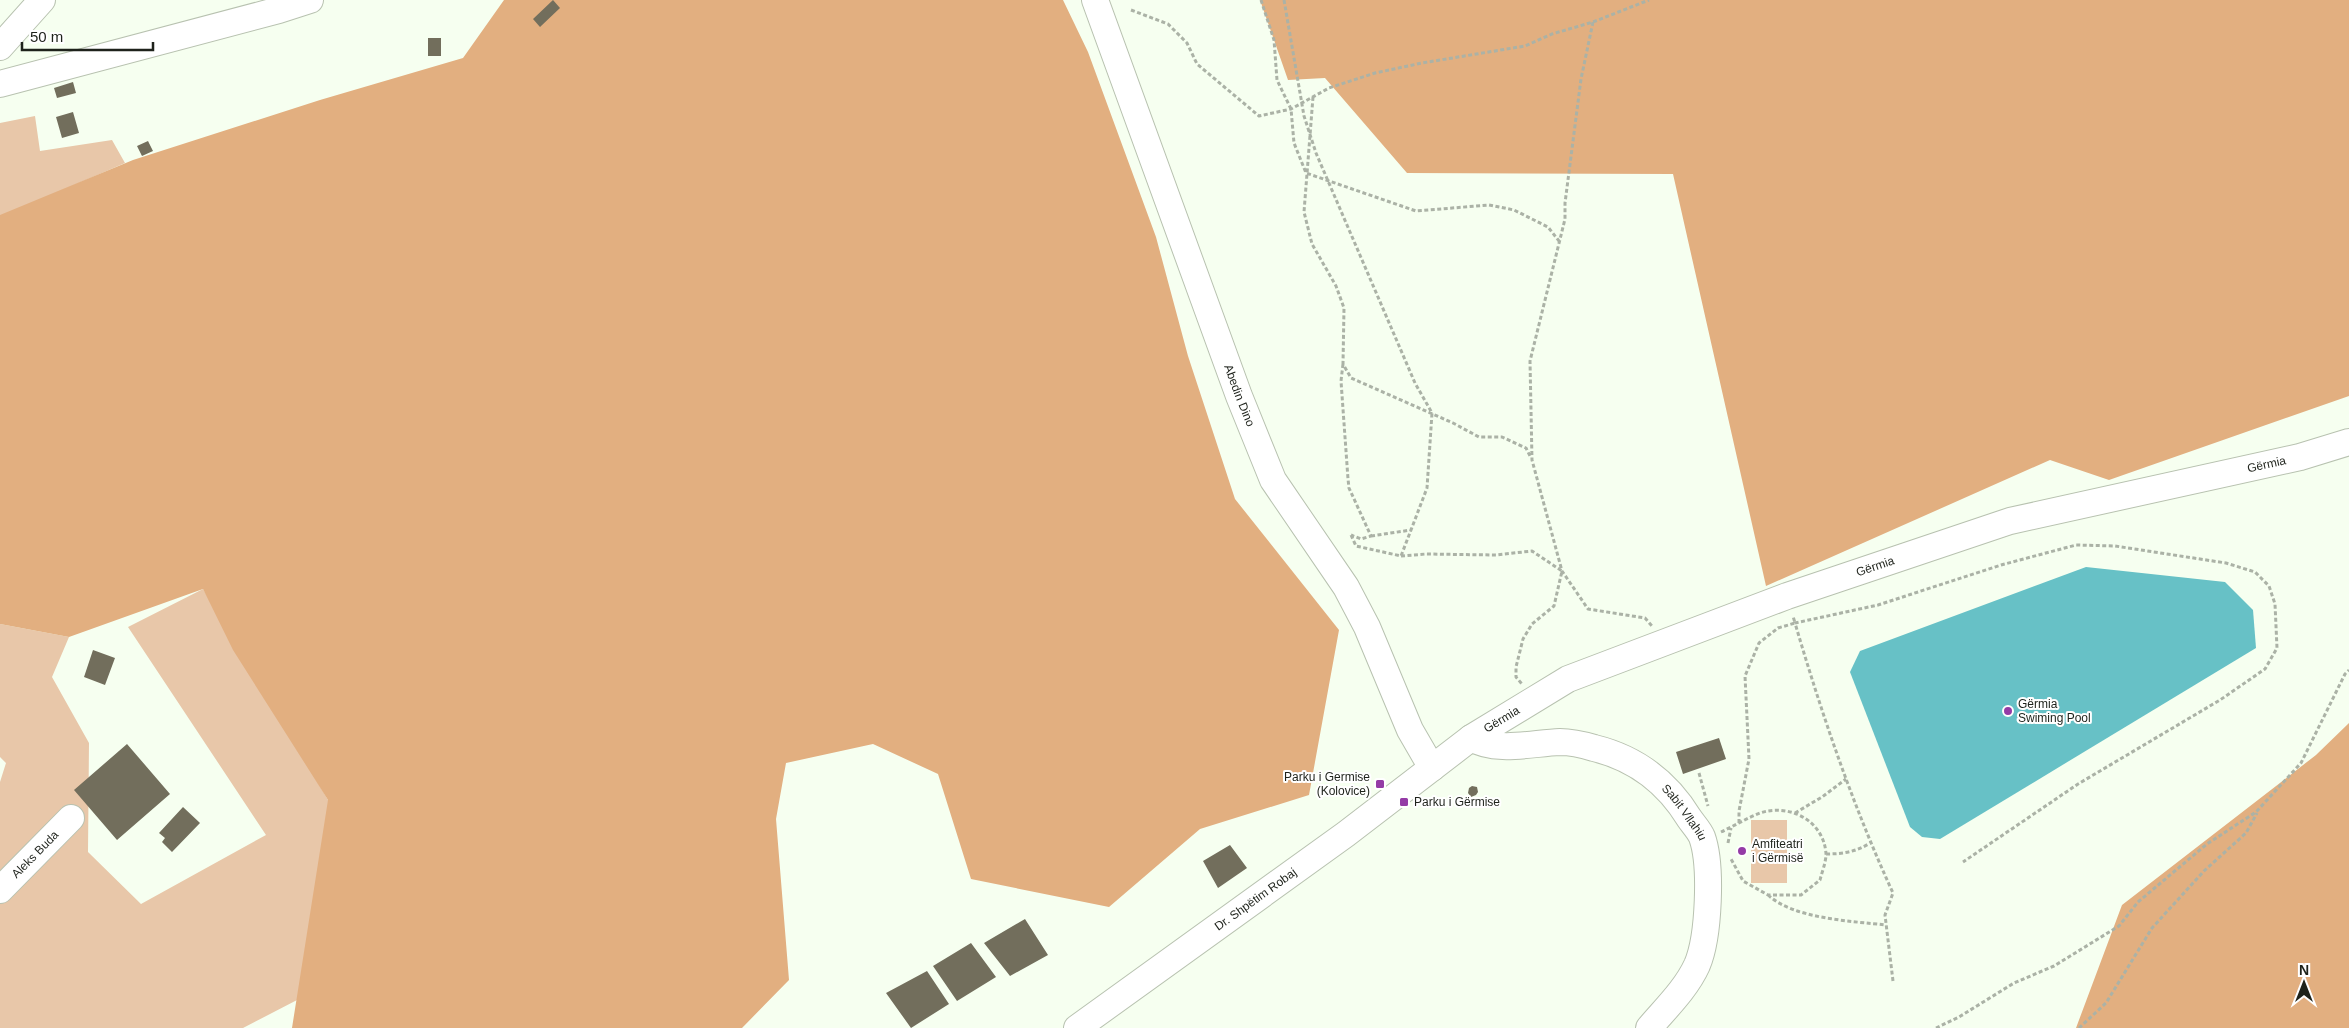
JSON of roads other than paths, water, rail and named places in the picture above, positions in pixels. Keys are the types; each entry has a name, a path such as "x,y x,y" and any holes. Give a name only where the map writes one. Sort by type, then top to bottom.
{"street":[{"path":"0,47 42,0"},
{"path":"0,84 270,13 310,0"},
{"name":"Abedin Dino","path":"1095,0 1239,396 1273,480 1346,587 1367,627 1410,730 1432,768"},
{"name":"Gërmia","path":"1432,768 1471,738 1568,679 1665,640 1787,596 2010,520 2300,457 2349,442"},
{"name":"Sabit Vllahiu","path":"1471,738 1480,744 1508,746 1563,742 1622,756 1654,777 1683,807 1702,837 1708,909 1698,963 1682,991 1649,1028"},
{"name":"Dr. Shpëtim Robaj","path":"1082,1027 1354,828 1432,768"},
{"name":"Aleks Buda","path":"0,890 71,818"}],"water":[{"name":"Gërmia Swiming Pool","path":"2086,567 2225,582 2253,610 2256,648 1940,839 1922,837 1910,827 1850,672 1860,651"}],"place":[{"name":"Gërmia Swiming Pool","path":"2008,711"},
{"name":"Parku i Germise (Kolovice)","path":"1380,784"},
{"name":"Parku i Gërmise","path":"1404,802"},
{"name":"Amfiteatri i Gërmisë","path":"1742,851"}]}
